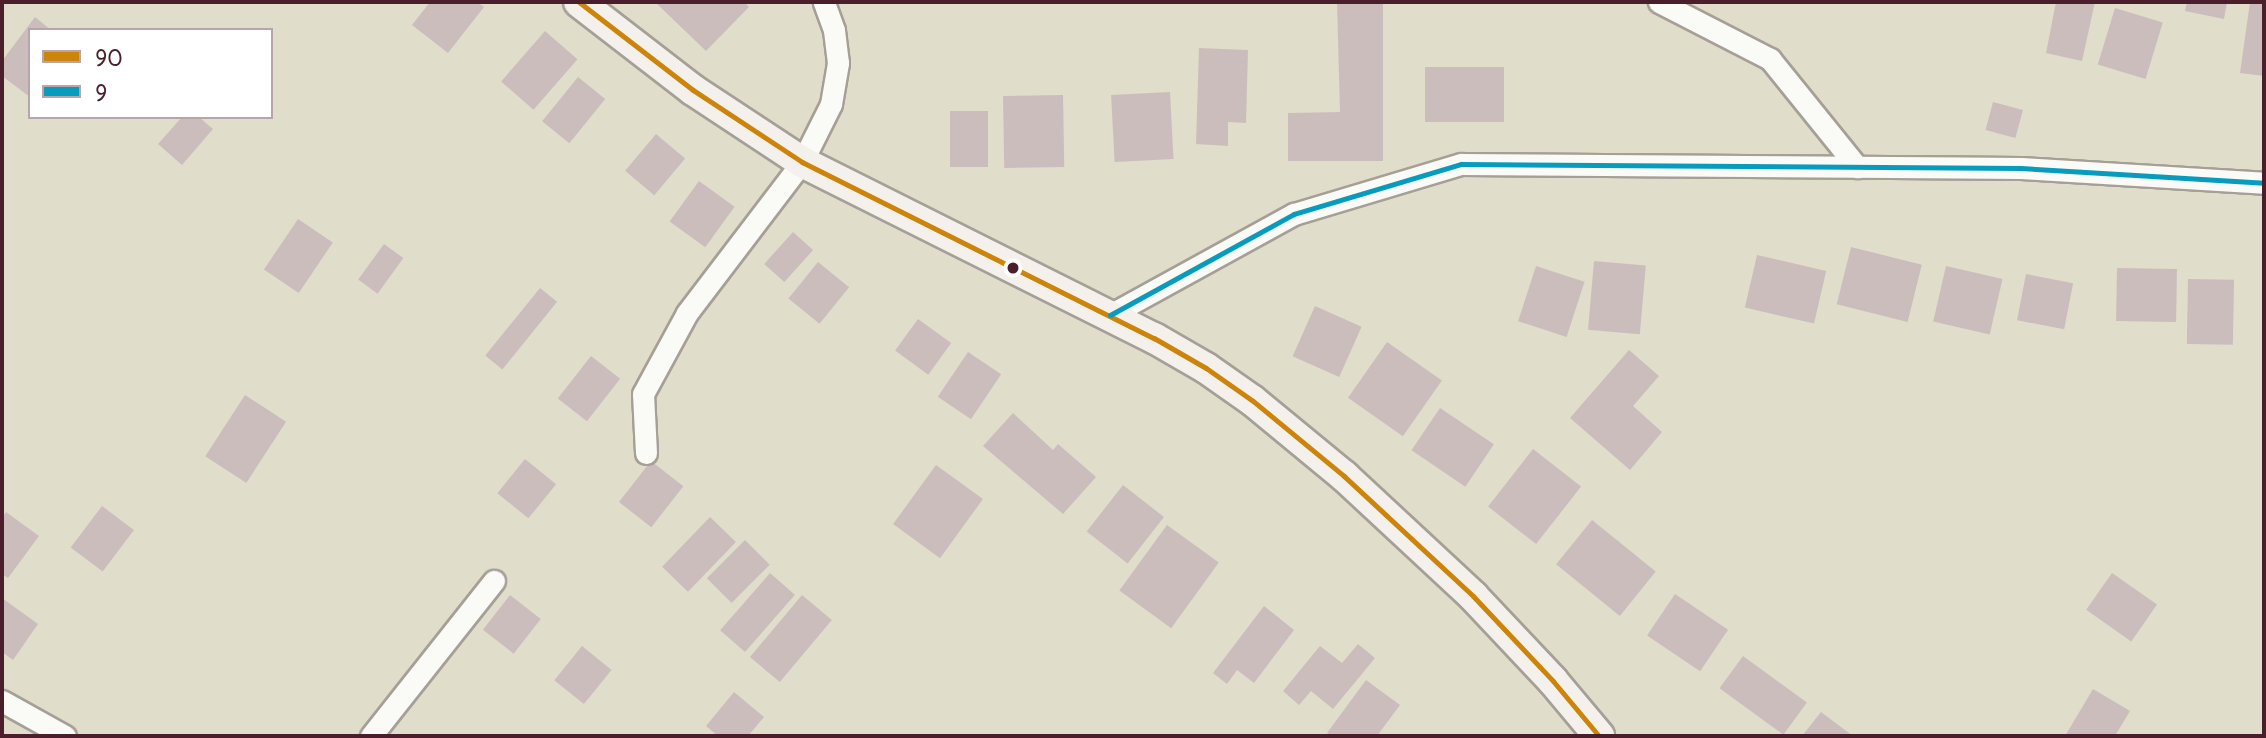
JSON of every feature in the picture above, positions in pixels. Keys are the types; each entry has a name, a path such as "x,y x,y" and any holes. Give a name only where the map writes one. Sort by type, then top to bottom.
{"street":[{"path":"579,2 693,90 802,162 1110,315 1206,368 1253,401 1344,476 1473,596 1553,681 1599,736"},
{"path":"646,453 642,394 687,313 802,162 831,104 838,63 834,30 824,2"},
{"path":"1659,2 1770,59 1857,167"},
{"path":"1110,315 1294,214 1461,164 2021,168 2264,183"},
{"path":"371,736 494,581"},
{"path":"2,701 65,736"}],"building":[{"path":"430,2 477,2 484,7 448,53 412,25"},
{"path":"655,2 744,2 749,7 706,51"},
{"path":"1337,2 1383,2 1383,161 1288,161 1288,113 1340,112"},
{"path":"2056,2 2095,2 2082,61 2046,53"},
{"path":"2187,2 2227,2 2224,19 2185,11"},
{"path":"2250,2 2264,2 2264,76 2240,73"},
{"path":"2115,8 2163,23 2146,79 2098,64"},
{"path":"35,17 49,28 28,28 28,96 2,76 2,61"},
{"path":"545,31 577,59 533,110 501,82"},
{"path":"1199,48 1248,50 1246,123 1228,122 1228,146 1196,144"},
{"path":"1425,67 1504,67 1504,122 1425,122"},
{"path":"578,77 605,99 569,143 542,121"},
{"path":"1170,92 1174,159 1115,162 1111,95"},
{"path":"1063,95 1064,167 1004,168 1003,96"},
{"path":"1993,102 2023,110 2015,138 1985,130"},
{"path":"950,111 988,111 988,167 950,167"},
{"path":"180,119 201,119 213,129 182,165 158,144"},
{"path":"656,134 685,158 654,195 625,171"},
{"path":"699,181 735,207 705,247 670,221"},
{"path":"298,219 333,242 299,293 264,270"},
{"path":"793,232 813,250 784,282 764,264"},
{"path":"384,244 403,258 378,294 358,280"},
{"path":"1851,247 1922,265 1908,322 1837,304"},
{"path":"1757,255 1826,271 1814,324 1745,308"},
{"path":"1594,261 1646,266 1640,334 1588,330"},
{"path":"818,262 849,287 820,324 788,299"},
{"path":"1536,266 1585,282 1567,337 1518,321"},
{"path":"1946,266 2003,279 1990,335 1933,322"},
{"path":"2117,268 2177,269 2176,322 2116,321"},
{"path":"2026,274 2073,283 2064,329 2017,320"},
{"path":"2188,279 2234,280 2233,345 2187,344"},
{"path":"540,288 557,302 502,369 485,356"},
{"path":"1315,306 1362,327 1339,377 1293,356"},
{"path":"918,319 951,343 928,375 895,351"},
{"path":"1387,342 1442,380 1403,436 1348,398"},
{"path":"1629,350 1659,376 1633,406 1662,432 1630,470 1570,418"},
{"path":"968,352 1001,374 971,419 938,397"},
{"path":"591,356 620,379 587,421 558,399"},
{"path":"245,395 286,422 246,483 205,456"},
{"path":"1440,408 1494,444 1465,487 1411,450"},
{"path":"1013,413 1053,450 1058,444 1096,477 1063,514 983,446"},
{"path":"1533,449 1581,487 1536,544 1488,507"},
{"path":"525,459 556,484 528,518 497,493"},
{"path":"651,461 683,486 651,527 619,502"},
{"path":"936,465 983,499 940,558 893,524"},
{"path":"1123,485 1164,517 1128,564 1087,531"},
{"path":"102,506 134,530 103,572 71,548"},
{"path":"6,512 39,536 8,578 2,574 2,518"},
{"path":"710,517 736,542 688,592 662,567"},
{"path":"1592,520 1656,572 1620,616 1556,564"},
{"path":"1167,525 1219,563 1171,628 1119,591"},
{"path":"745,540 770,565 732,603 707,578"},
{"path":"770,573 795,595 745,652 720,630"},
{"path":"2112,573 2157,605 2131,641 2086,610"},
{"path":"1675,594 1728,630 1700,671 1647,635"},
{"path":"510,595 541,619 514,654 483,630"},
{"path":"802,595 832,620 780,682 750,657"},
{"path":"2,598 38,624 13,660 2,652"},
{"path":"1264,606 1294,630 1254,683 1237,670 1227,684 1213,673"},
{"path":"1358,644 1375,658 1333,709 1311,691 1299,705 1283,691 1320,646 1342,663"},
{"path":"582,646 612,670 584,704 554,680"},
{"path":"1743,656 1807,702 1783,735 1719,688"},
{"path":"1366,680 1400,705 1377,736 1332,736 1327,733"},
{"path":"2093,689 2130,711 2115,736 2065,736"},
{"path":"734,692 764,717 748,736 718,736 706,726"},
{"path":"1821,712 1853,736 1802,736"}],"transit line":[{"name":"90","path":"579,2 693,90 802,162 1154,338 1206,368 1253,401 1344,476 1473,596 1553,681 1599,736"},
{"name":"9","path":"1110,315 1294,214 1461,164 2021,168 2264,183"}]}
